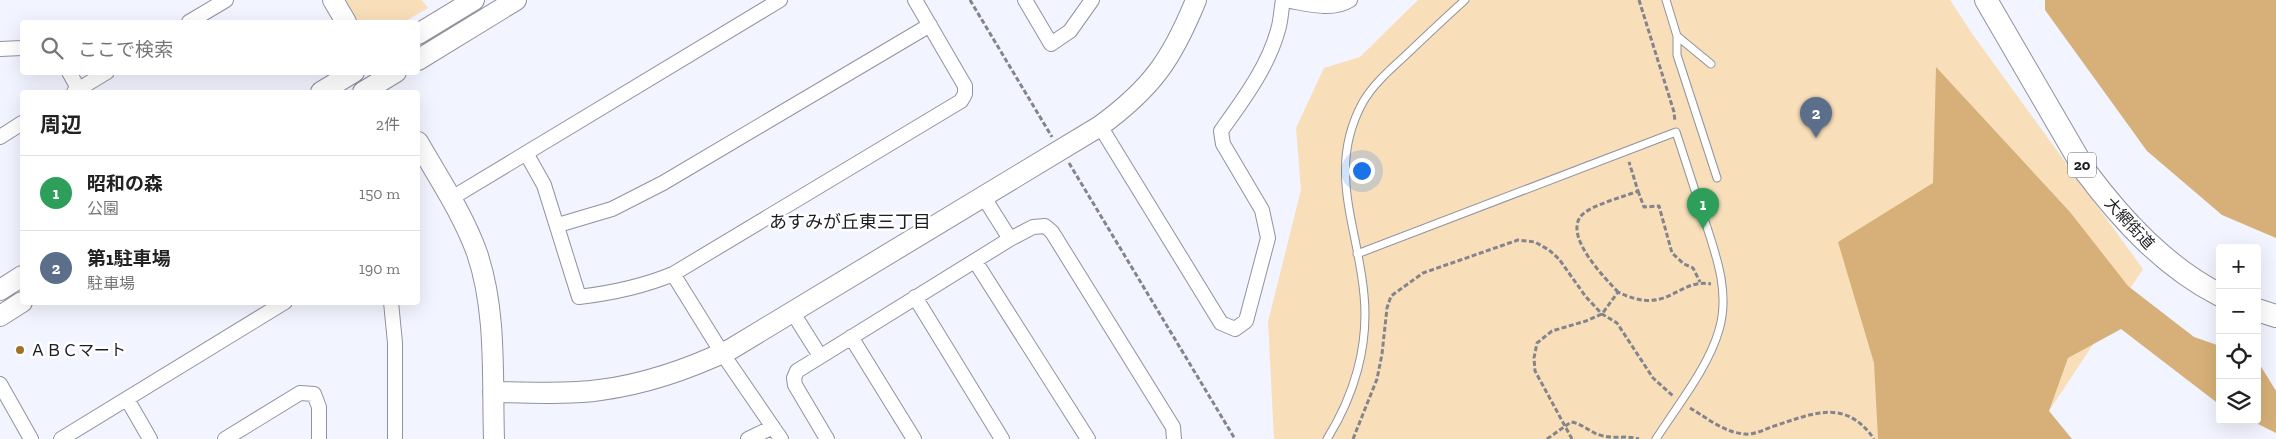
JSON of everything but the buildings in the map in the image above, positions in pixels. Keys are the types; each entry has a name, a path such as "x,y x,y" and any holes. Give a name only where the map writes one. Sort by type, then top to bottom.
{"main road":[{"name":"大網街道","path":"1986,0 2086,172 2104,196 2164,258 2194,281 2216,293"},
{"path":"2261,311 2276,316"}],"street":[{"path":"192,20 226,0"},
{"path":"333,0 345,20"},
{"path":"420,33 474,0"},
{"path":"420,59 516,0"},
{"path":"450,199 780,0"},
{"path":"526,154 544,186 558,225 579,297 617,293 651,283 673,274 961,101 965,94 965,86 915,0"},
{"path":"1025,0 1052,44 1070,30 1092,0"},
{"path":"493,392 607,389 653,380 722,354 1061,150 1100,126 1130,104 1154,78 1181,38 1196,0"},
{"path":"1100,126 1221,323 1235,329 1246,321 1268,238 1262,210 1223,144 1221,130 1244,99 1265,62 1278,31 1284,0 1328,6 1350,0"},
{"path":"558,225 612,209 663,183 930,24"},
{"path":"0,49 20,48"},
{"path":"70,75 77,90"},
{"path":"79,90 102,75"},
{"path":"325,90 349,75"},
{"path":"367,90 387,80"},
{"path":"0,137 20,124"},
{"path":"420,146 450,199 476,252 485,286 491,322 494,439"},
{"path":"983,196 1010,240"},
{"path":"828,439 795,385 794,378 797,371 1010,240 1033,227 1045,226 1052,232 1173,427 1174,439"},
{"path":"975,261 1088,439"},
{"path":"673,274 722,354 777,433 748,439"},
{"path":"0,290 20,277"},
{"path":"915,297 1002,439"},
{"path":"0,316 20,303"},
{"path":"61,439 280,305"},
{"path":"391,305 395,343 395,439"},
{"path":"793,313 820,356"},
{"path":"851,337 914,439"},
{"path":"0,384 32,439"},
{"path":"225,439 300,393 314,394 319,407 319,439"},
{"path":"127,399 150,439"}],"lane":[{"path":"1326,439 1335,425 1353,387 1361,357 1365,321 1364,294 1344,170 1348,137 1363,102 1381,78 1465,0"},
{"path":"1666,0 1677,36 1677,55 1717,178"},
{"path":"1677,36 1711,64"},
{"path":"1357,254 1676,132 1718,262 1723,307 1719,330 1711,351 1681,402 1656,439"}],"path":[{"path":"970,0 1235,439"},
{"path":"1639,0 1674,112 1676,132"},
{"path":"1626,151 1644,207 1660,206 1672,253 1684,264 1693,268 1700,282"},
{"path":"1638,191 1588,210 1577,224 1577,236 1596,269 1618,292 1633,299 1649,302 1667,298 1700,282 1722,286"},
{"path":"1354,439 1377,379 1387,308 1391,296 1423,273 1518,240 1535,242 1549,250 1558,259 1586,297 1602,314 1617,323 1653,378 1681,402 1726,429 1746,434 1819,412 1834,412 1849,416 1865,426 1874,439"},
{"path":"1572,439 1535,371 1534,358 1537,343 1552,331 1586,322 1602,314 1618,292"},
{"path":"1547,439 1571,422 1582,424 1604,437 1639,439"}],"shaded area":[{"path":"339,0 422,0 428,8 407,20 351,20"},
{"path":"1418,0 1950,0 1973,35 2143,269 2049,411 2062,439 1274,439 1268,322 1301,190 1296,128 1324,68 1360,57"},
{"path":"2045,0 2276,0 2276,238 2222,215 2147,151 2045,10"},
{"path":"1936,67 2070,212 2128,286 2194,337 2216,345 2216,402 2121,329 2068,358 2049,411 2072,439 1878,439 1874,363 1838,242 1933,183"},
{"path":"2261,367 2276,391 2276,433 2258,424 2261,424"}],"place":[{"name":"第1駐車場","path":"1816,138"},
{"name":"昭和の森","path":"1703,229"},
{"name":"ＡＢＣマート","path":"20,350"}],"district":[{"name":"あすみが丘東三丁目","path":"850,222"}]}
